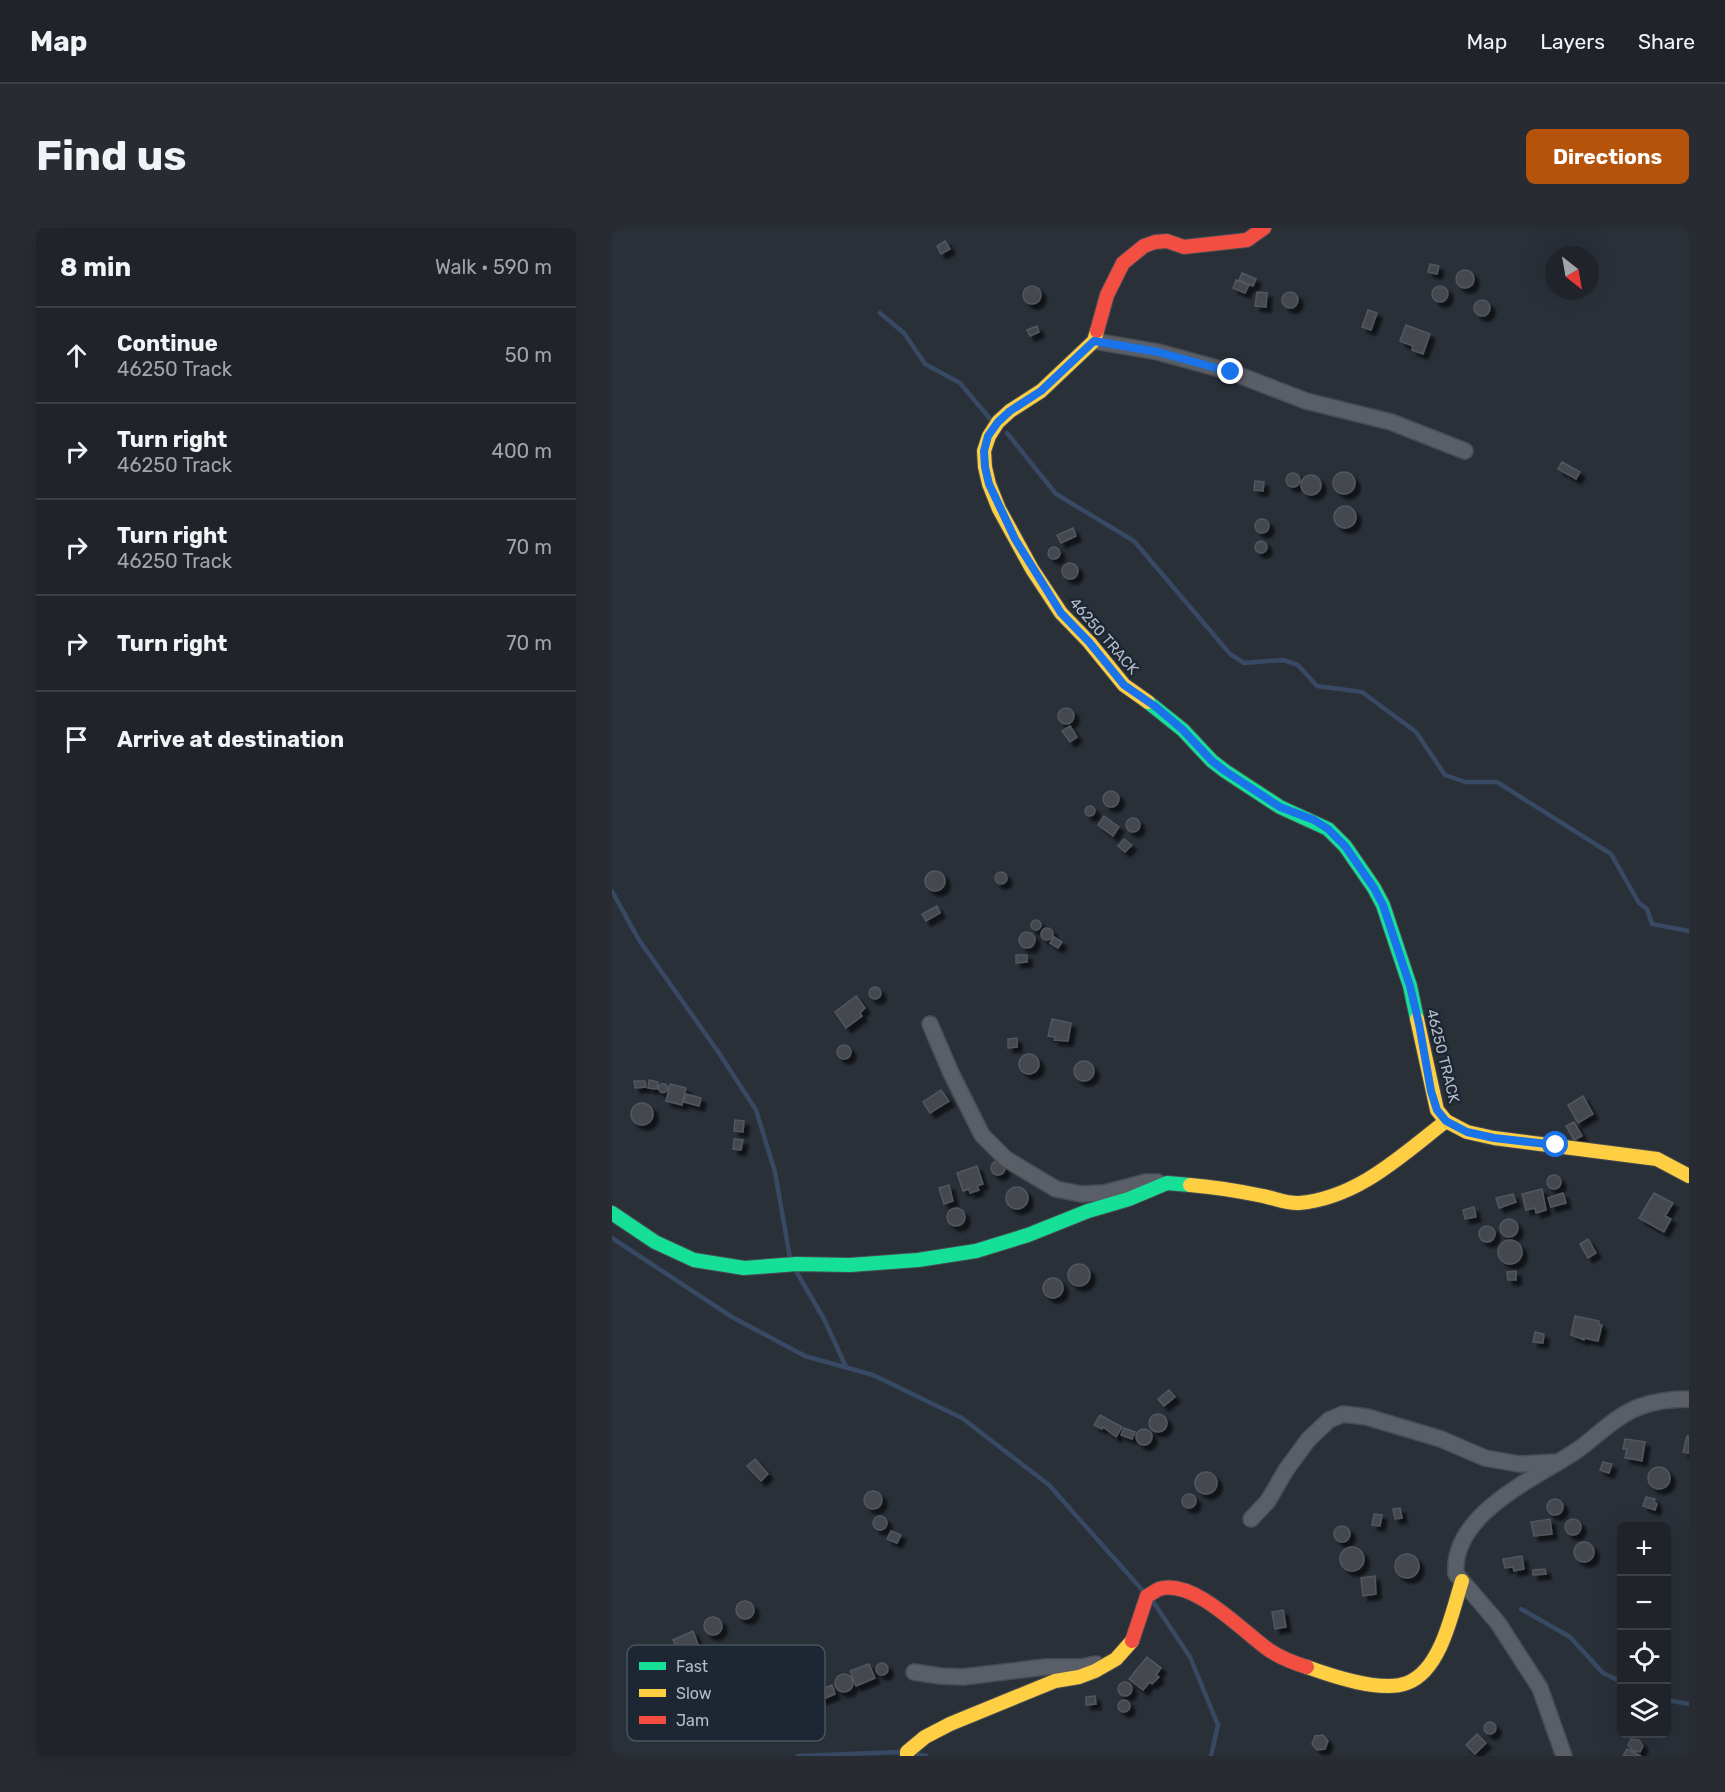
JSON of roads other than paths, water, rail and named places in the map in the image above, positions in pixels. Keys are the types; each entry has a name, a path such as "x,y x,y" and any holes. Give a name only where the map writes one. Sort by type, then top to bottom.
{"street":[{"path":"1264,228 1247,240 1184,247 1167,241 1144,246 1123,263 1107,295 1094,341 1158,352 1231,372 1306,400 1391,422 1465,451"},
{"name":"46250 TRACK","path":"1094,341 1041,391 1010,411 998,422 988,436 984,451 989,484 999,509 1026,559 1061,613 1089,642 1124,685 1156,707 1183,730 1212,761 1280,807 1314,820 1328,829 1345,846 1383,905 1410,986 1431,1091 1437,1110 1446,1121 1467,1132 1494,1138 1657,1159 1689,1176"},
{"path":"930,1024 982,1135 1006,1160 1056,1189 1081,1194 1104,1193 1146,1182 1220,1186 1298,1203 1351,1190 1370,1179 1446,1121"},
{"path":"612,1213 656,1242 694,1260 744,1268 797,1264 850,1265 918,1260 976,1251 1028,1235 1167,1183"},
{"path":"1564,1756 1540,1688 1498,1623 1456,1574 1455,1564 1460,1547 1471,1529 1494,1503 1558,1462 1625,1414 1638,1407 1655,1403 1689,1399"},
{"path":"1251,1519 1268,1501 1286,1470 1308,1440 1329,1420 1343,1414 1367,1417 1441,1439 1485,1458 1519,1464 1558,1462"},
{"path":"907,1756 907,1752 914,1743 959,1721 1035,1688 1059,1680 1082,1676 1111,1662 1131,1643 1147,1596 1161,1589 1175,1589 1197,1596 1223,1613 1272,1652 1296,1664 1385,1686 1401,1685 1417,1678 1430,1665 1449,1623 1462,1581"},
{"path":"914,1672 963,1677 1045,1667 1081,1667 1111,1662"}],"waterway":[{"path":"880,313 904,333 925,364 960,383 991,420"},
{"path":"1007,433 1056,494 1134,541 1230,654 1244,663 1283,660 1298,665 1317,686 1362,692 1416,732 1445,775 1465,782 1497,782 1611,854 1639,903 1647,909 1652,924 1689,931"},
{"path":"612,891 639,940 719,1053 756,1110 775,1172 790,1258"},
{"path":"612,1238 732,1317 805,1356 873,1375 962,1418 1049,1485 1144,1592"},
{"path":"796,1271 824,1319 846,1367"},
{"path":"1152,1600 1190,1657 1218,1725 1211,1756"},
{"path":"1521,1609 1570,1637 1603,1673 1617,1680"},
{"path":"1671,1701 1689,1704"},
{"path":"798,1756 900,1752"},
{"path":"914,1754 926,1756"}]}
